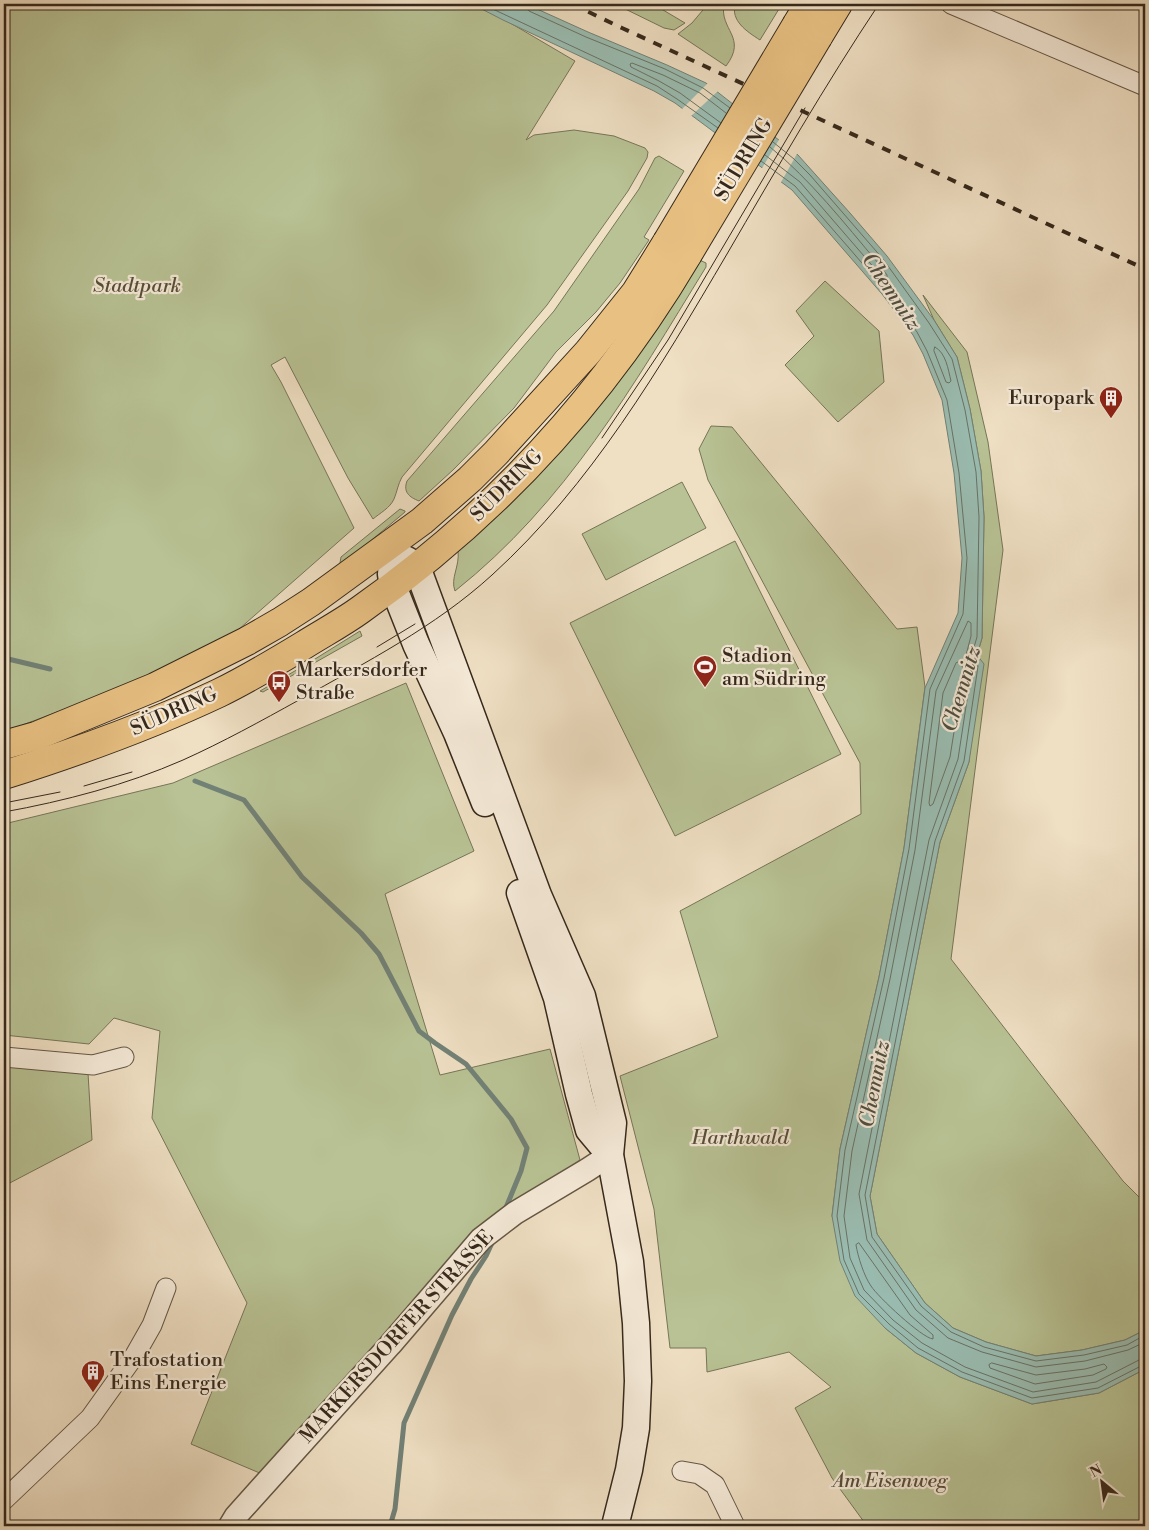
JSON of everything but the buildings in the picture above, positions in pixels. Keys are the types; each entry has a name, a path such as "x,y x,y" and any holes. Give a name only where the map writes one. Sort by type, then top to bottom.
{"main road":[{"name":"SÜDRING","path":"4,775 119,736 220,692 265,669 349,618 393,586 417,568 491,504 554,440 620,358 650,315 678,248 807,17 838,4"},
{"name":"SÜDRING","path":"4,745 36,736 155,687 207,662 280,622 390,549 470,479 542,405 636,292 678,248"},
{"path":"390,549 417,568 535,886 582,996 613,1122 610,1155 630,1262 636,1323 638,1381 634,1436 629,1470 615,1526"},
{"path":"390,549 393,586 416,644 457,733 524,905 557,998 589,1130 610,1155"}],"street":[{"path":"951,4 1145,86"},
{"path":"4,1057 92,1065 124,1057"},
{"name":"MARKERSDORFER STRASSE","path":"230,1526 236,1516 390,1345 481,1239 515,1213 610,1155"},
{"path":"4,1500 90,1418 135,1355 152,1324 166,1288"},
{"path":"682,1471 699,1474 715,1485 735,1526"}],"green space":[{"name":"Stadtpark","path":"4,4 478,4 575,61 526,140 534,135 574,130 614,136 645,148 648,152 647,158 628,191 547,305 402,477 390,505 373,519 348,478 285,357 271,365 354,528 238,630 150,677 4,732"},
{"path":"615,4 653,4 685,23 674,30 664,28"},
{"path":"708,4 724,4 725,21 734,40 732,56 726,66 678,34 692,23"},
{"path":"735,4 782,4 760,40 745,29 737,20 734,10"},
{"path":"659,156 684,171 644,237 649,240 620,283 596,312 556,352 514,408 453,470 419,501 412,498 406,491 407,481 554,311 639,189 655,158"},
{"path":"695,258 706,263 706,267 624,399 595,441 531,520 495,557 455,591 454,582 458,550"},
{"path":"825,281 879,331 884,382 838,422 785,365 814,336 796,311"},
{"path":"923,295 967,352 988,442 1003,550 951,959 1123,1181 1145,1203 1145,1330 1125,1340 1082,1350 1036,1356 986,1342 953,1328 925,1303 877,1234 870,1196 940,842 969,762 977,655 982,638 984,517 981,471 970,409 957,357 934,320"},
{"name":"Harthwald","path":"711,426 732,427 897,629 917,627 925,687 904,848 879,977 840,1149 832,1216 885,1328 916,1353 960,1377 1032,1404 1099,1393 1145,1369 1145,1526 867,1526 832,1478 795,1408 831,1387 789,1352 707,1372 706,1348 670,1348 654,1209 620,1076 718,1037 680,911 861,814 860,763 708,480 699,449"},
{"path":"682,482 706,528 606,580 582,534"},
{"path":"400,509 405,512 342,565 340,563 341,557"},
{"name":"Stadion am Südring","path":"735,541 841,754 675,836 570,623"},
{"path":"360,631 362,636 263,692 260,691 307,664"},
{"path":"406,683 474,851 385,894 440,1075 550,1049 580,1160 473,1232 262,1474 191,1444 247,1303 152,1118 160,1031 114,1018 89,1044 4,1035 4,824 173,783"},
{"path":"4,1064 88,1073 92,1140 4,1186"}],"water":[{"name":"Chemnitz","path":"472,4 526,4 706,83 798,155 887,256 934,320 957,357 970,409 981,471 984,517 982,638 977,655 984,664 969,762 940,842 870,1196 877,1234 925,1303 953,1328 986,1342 1036,1356 1082,1350 1125,1340 1145,1330 1145,1369 1099,1393 1032,1404 960,1377 916,1353 885,1328 855,1296 840,1261 832,1216 840,1149 879,977 904,848 925,688 958,613 962,558 954,473 942,400 923,354 913,335 882,294 792,190 675,103 654,91"}],"pier":[{"path":"709,82 718,91 690,117 681,110"},
{"path":"780,138 798,152 780,184 761,170"}],"waterway":[{"path":"4,658 50,669"},
{"path":"195,781 244,800 302,877 361,933 379,954 419,1031 466,1064 511,1119 527,1148 521,1171 505,1210"},
{"path":"390,1526 395,1509 404,1423 452,1315 492,1243"}],"tram line":[{"path":"4,812 50,803 117,785 161,769 213,746 399,643 447,611 492,575 528,540 561,503 622,423 676,340 839,65 879,4"},
{"path":"602,438 668,340 805,108"},
{"path":"377,647 415,624"},
{"path":"84,786 132,772"},
{"path":"4,803 60,792"}],"railway":[{"path":"572,4 1145,269"}],"place":[{"name":"Europark","path":"1111,419"},
{"name":"Stadion am Südring","path":"705,688"},
{"name":"Markersdorfer Straße","path":"279,703"},
{"name":"Trafostation Eins Energie","path":"93,1393"}],"park label":[{"name":"Am Eisenweg","path":"890,1481"}]}
